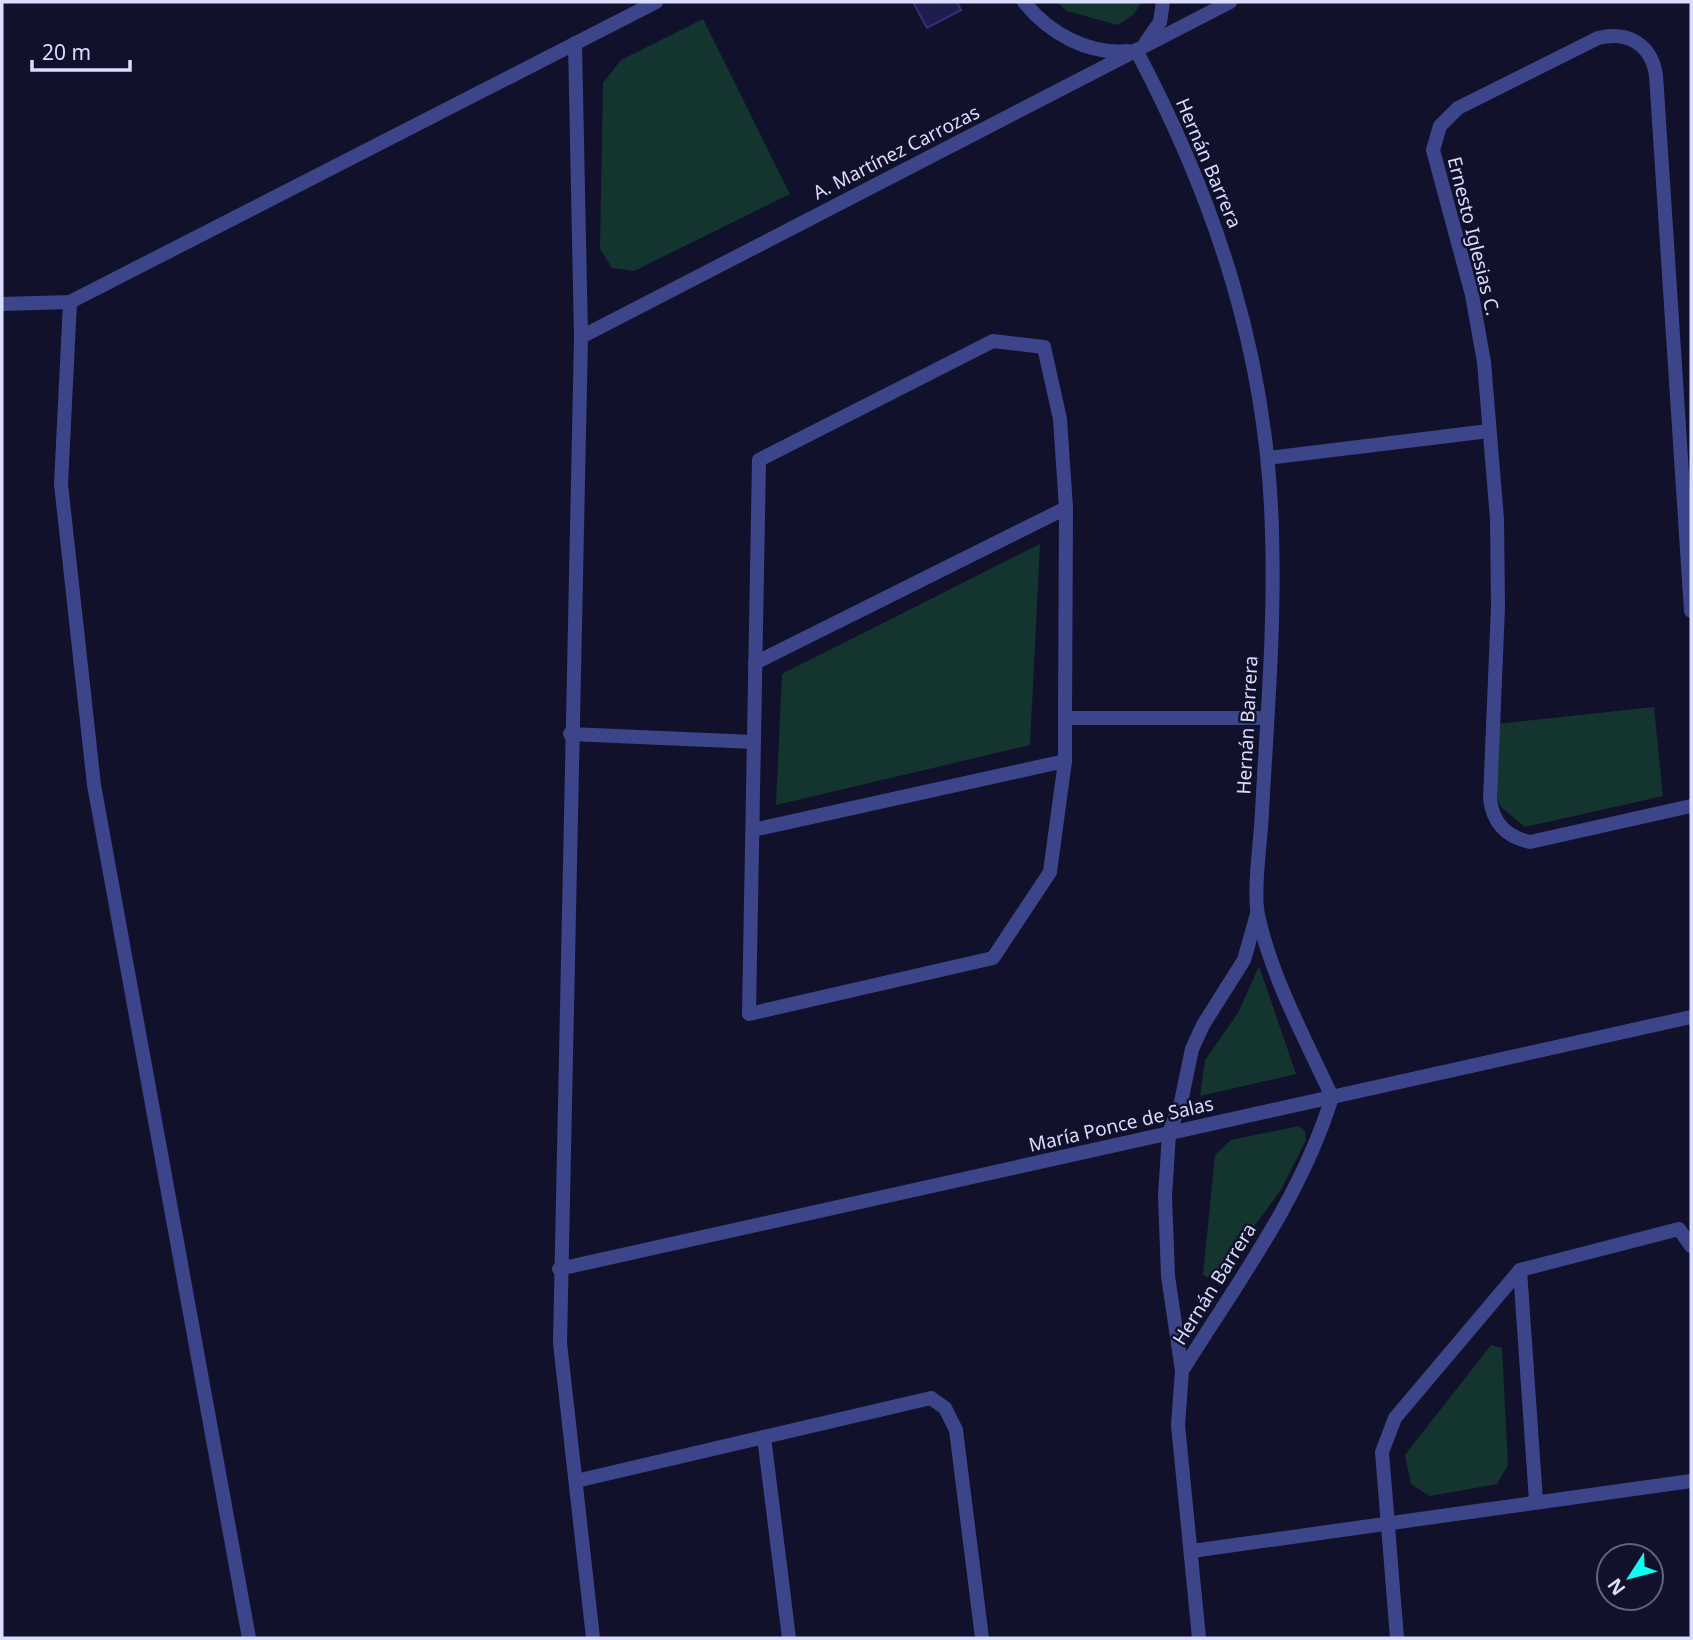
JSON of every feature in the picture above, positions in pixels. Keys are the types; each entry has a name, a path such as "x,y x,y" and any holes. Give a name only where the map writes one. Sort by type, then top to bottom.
{"street":[{"path":"2,304 70,302 656,2"},
{"path":"1024,2 1057,34 1084,46 1111,52 1136,50 1152,38 1163,2"},
{"name":"A. Martínez Carrozas","path":"581,338 1230,2"},
{"name":"Ernesto Iglesias C.","path":"1691,611 1656,75 1648,51 1626,36 1598,38 1458,108 1440,126 1435,137 1434,164 1472,295 1484,362 1497,519 1498,607 1490,799 1497,823 1517,839 1543,841 1691,806"},
{"path":"575,43 581,338 559,1269 560,1343 593,1638"},
{"name":"Hernán Barrera","path":"1136,50 1180,136 1214,219 1241,312 1261,399 1268,458 1272,546 1257,912 1278,976 1332,1097 1317,1144 1297,1187 1182,1371"},
{"path":"70,302 61,484 94,785 249,1638"},
{"path":"993,341 1044,347 1060,419 1066,508 1065,761 1050,872 993,958 750,1014 758,460 993,341"},
{"path":"1268,458 1489,431"},
{"path":"755,663 1066,508"},
{"path":"1065,718 1267,718"},
{"path":"570,734 754,742"},
{"path":"753,830 1065,761"},
{"path":"1199,1638 1178,1425 1182,1371 1168,1276 1165,1196 1169,1133 1181,1102 1192,1049 1203,1025 1244,960 1257,912"},
{"name":"María Ponce de Salas","path":"559,1269 1691,1017"},
{"path":"1396,1638 1385,1524 1382,1452 1395,1418 1520,1270 1679,1229 1691,1246"},
{"path":"1520,1270 1536,1501"},
{"path":"576,1481 931,1398 946,1408 956,1430 982,1638"},
{"path":"764,1437 789,1638"},
{"path":"1192,1551 1691,1480"}],"green space":[{"path":"1057,2 1141,2 1134,14 1118,25 1067,11"},
{"path":"703,19 790,194 634,271 612,268 600,249 603,83 621,60"},
{"path":"1040,544 1030,745 776,805 782,674"},
{"path":"1654,707 1663,796 1525,827 1501,807 1493,790 1496,724"},
{"path":"1259,966 1296,1074 1200,1096 1205,1060 1238,1013"},
{"path":"1299,1126 1305,1131 1306,1140 1281,1190 1219,1273 1211,1279 1203,1275 1215,1155 1231,1140"},
{"path":"1491,1345 1502,1348 1508,1465 1497,1484 1430,1496 1411,1484 1405,1455"}],"building":[{"path":"913,2 957,2 961,10 927,28"}]}
